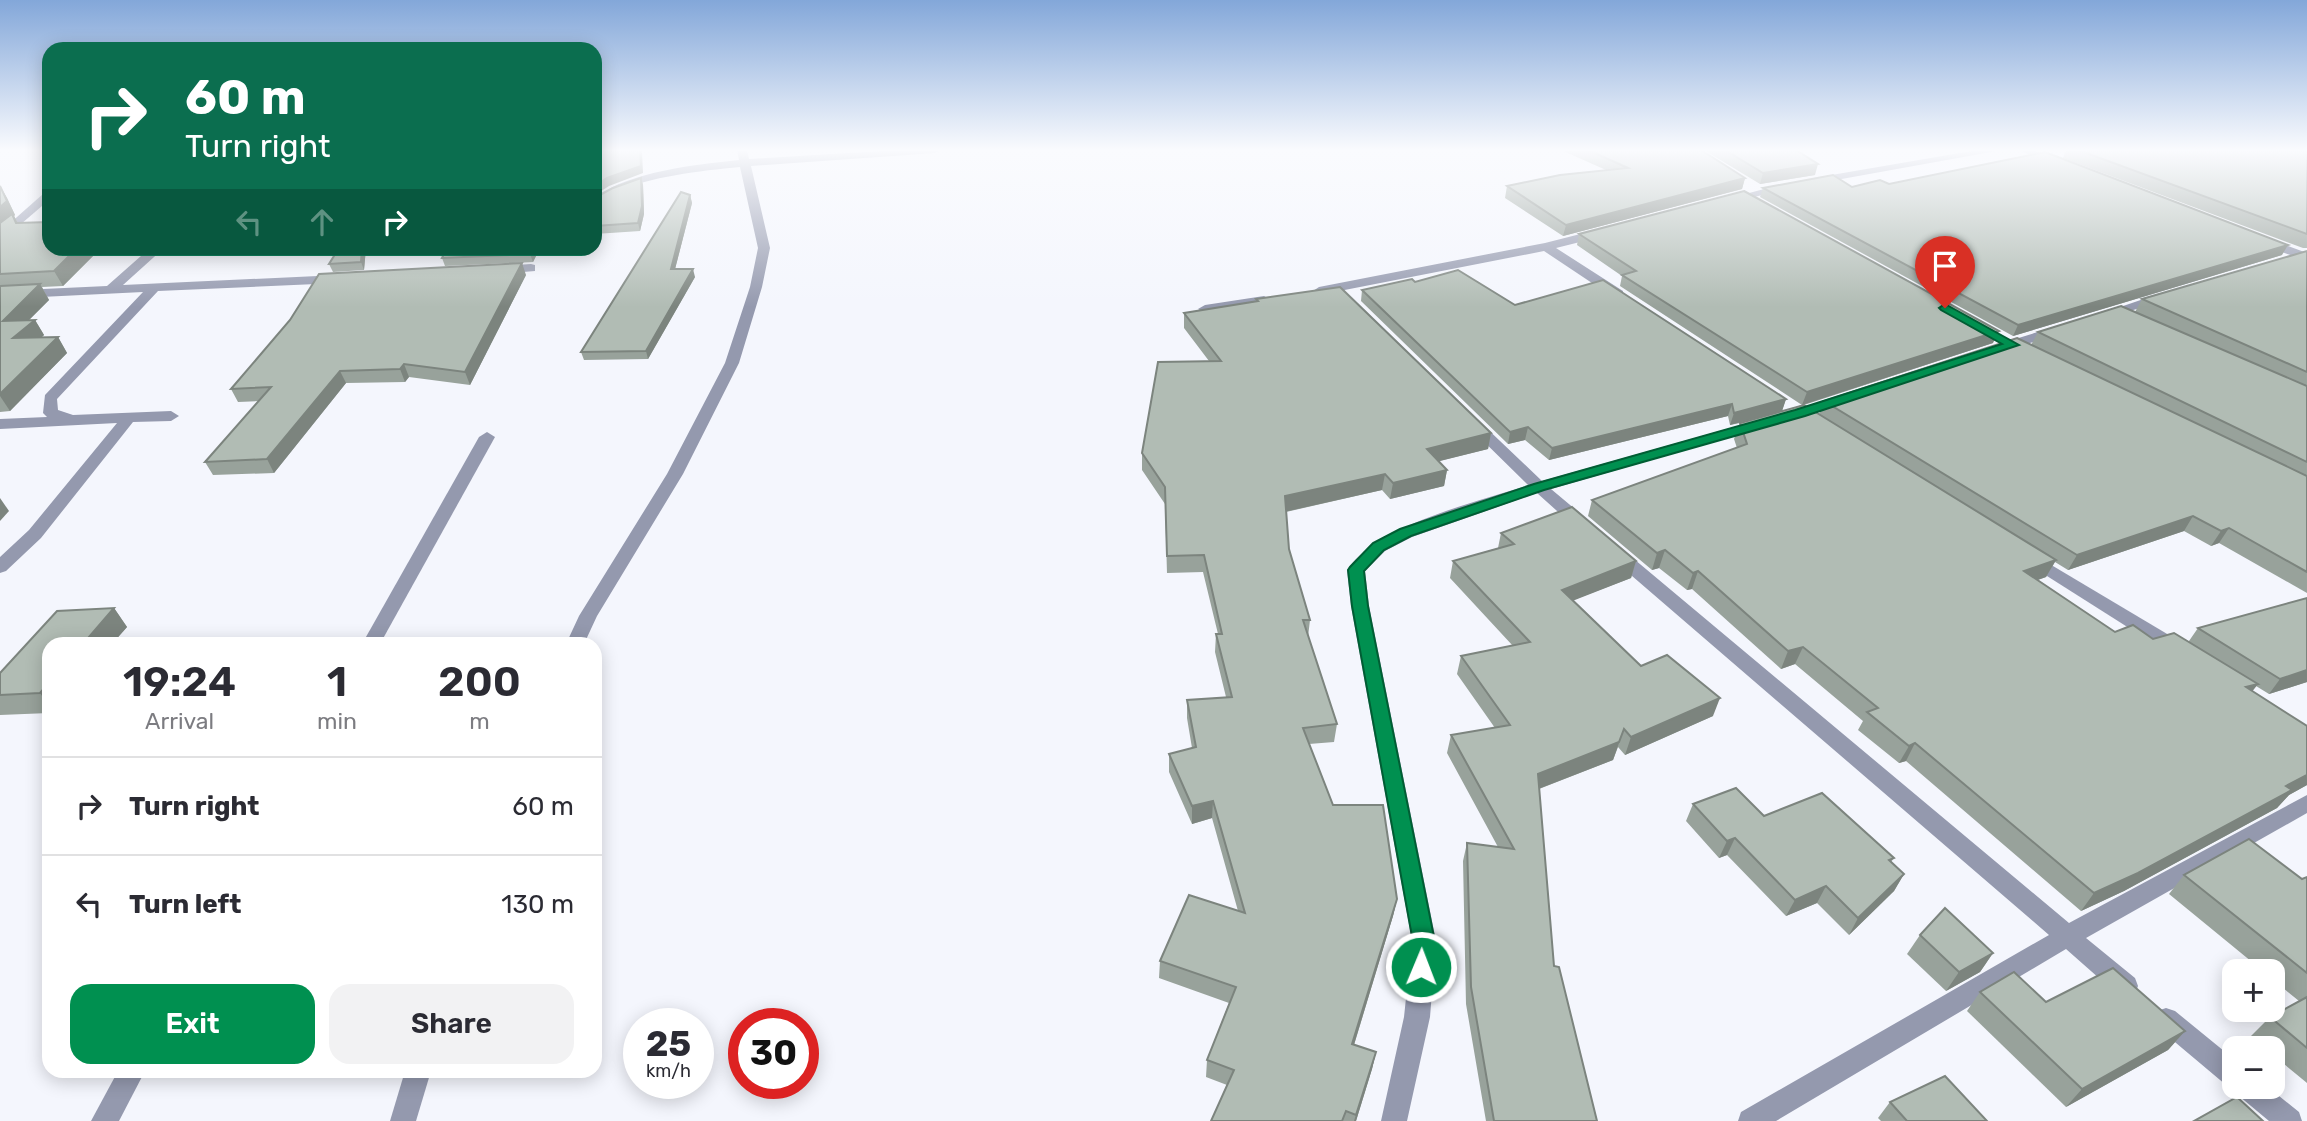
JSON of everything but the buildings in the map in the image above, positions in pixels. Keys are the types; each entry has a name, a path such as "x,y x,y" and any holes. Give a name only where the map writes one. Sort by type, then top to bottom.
{"street":[{"path":"0,238 40,202"},
{"path":"578,637 588,616 675,474 732,363 756,287 764,248 752,202"},
{"path":"1760,202 1766,209"},
{"path":"1310,293 1546,247 1612,230"},
{"path":"2251,236 2305,255"},
{"path":"1546,247 1627,300"},
{"path":"2275,263 2305,255"},
{"path":"109,291 149,256"},
{"path":"489,270 531,268"},
{"path":"0,295 349,278"},
{"path":"72,420 51,412 50,398 153,289"},
{"path":"1337,289 1356,308"},
{"path":"1986,353 2007,341 2083,322 2182,291"},
{"path":"1205,309 1284,297"},
{"path":"2115,311 2139,322"},
{"path":"2007,341 2037,357"},
{"path":"1394,1121 1417,1017 1424,942 1362,620 1356,570 1378,547 1406,533 1539,487 1794,409 1866,392"},
{"path":"1794,409 1823,428"},
{"path":"1462,412 1539,487 1597,537 2066,937 2222,1065"},
{"path":"0,424 172,416"},
{"path":"0,567 35,534 128,419"},
{"path":"375,637 486,438"},
{"path":"2012,546 2189,657"},
{"path":"1751,1121 2066,937 2307,803"},
{"path":"104,1121 128,1078"},
{"path":"404,1121 416,1078"},
{"path":"2262,1099 2289,1121"}],"route":[{"path":"1421,967 1424,942 1360,606 1356,570 1378,547 1406,533 1539,487 1800,413 2012,345 1945,308"}]}
